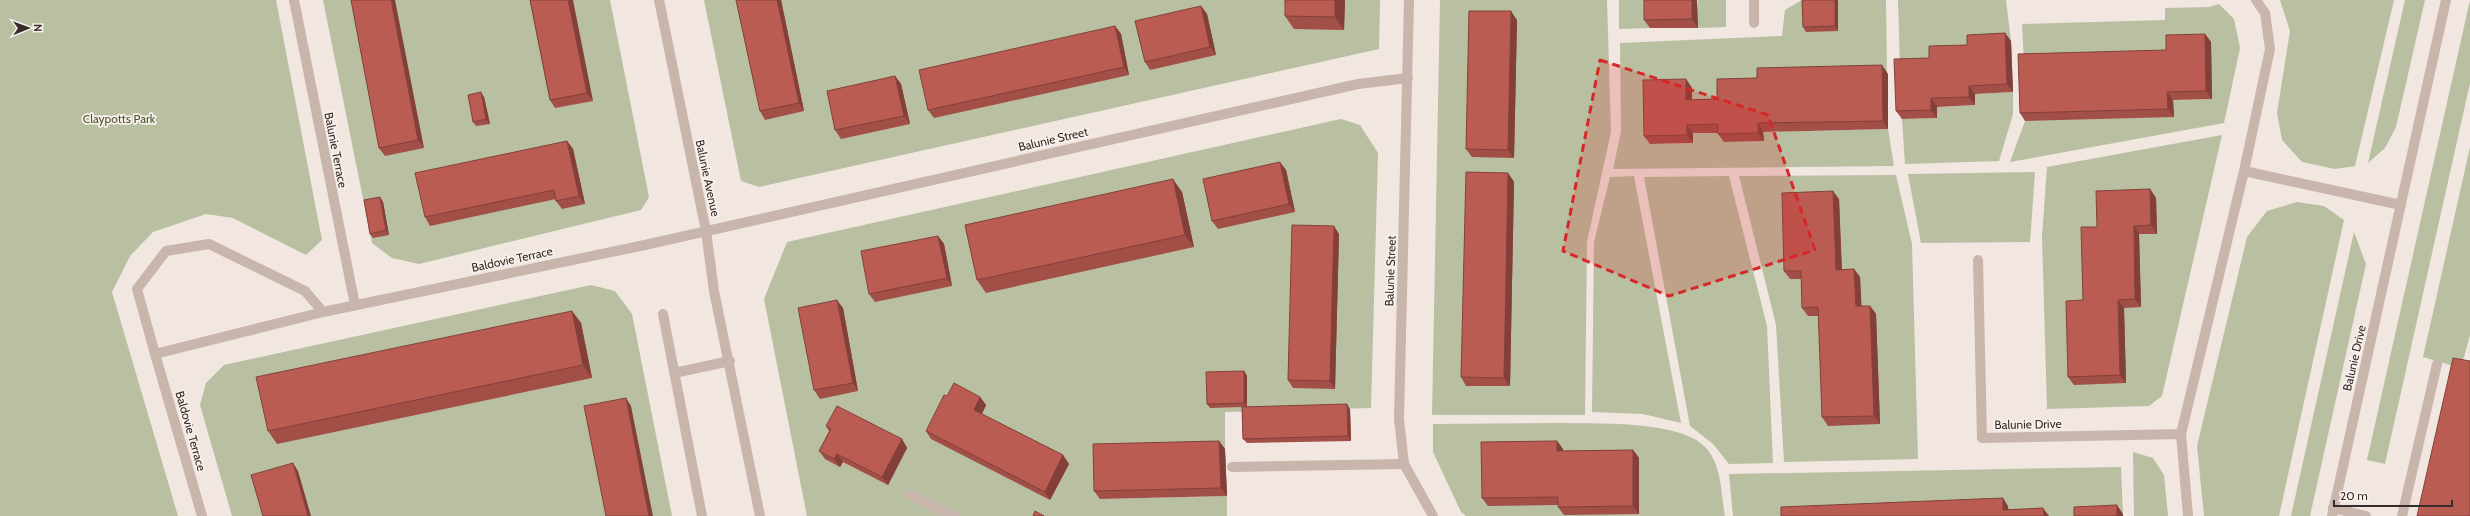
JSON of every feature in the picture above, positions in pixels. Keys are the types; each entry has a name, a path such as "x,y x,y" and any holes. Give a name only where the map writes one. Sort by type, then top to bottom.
{"street":[{"name":"Balunie Terrace","path":"294,0 355,305"},
{"name":"Balunie Avenue","path":"658,0 706,231 714,291 730,361 760,516"},
{"name":"Balunie Street","path":"1409,0 1399,419 1404,464 1433,516"},
{"path":"1754,0 1754,23"},
{"path":"2188,516 2181,434 2244,172 2270,49 2265,13 2256,0"},
{"name":"Balunie Drive","path":"2333,512 2446,0"},
{"name":"Balunie Street","path":"706,231 1358,84 1408,78"},
{"path":"2244,172 2401,205"},
{"name":"Baldovie Terrace","path":"155,354 323,312 706,231"},
{"name":"Baldovie Terrace","path":"202,516 137,290 166,251 208,244 305,290 323,312"},
{"name":"Balunie Drive","path":"1978,260 1982,438 2181,434"},
{"path":"662,314 702,516"},
{"path":"674,373 730,361"},
{"path":"2402,516 2437,364"},
{"path":"1232,467 1404,464"},
{"path":"911,495 954,516"},
{"path":"2333,512 2366,516"}],"highlighted area":[{"path":"1600,60 1768,115 1815,250 1669,296 1563,251"}],"green space":[{"name":"Claypotts Park","path":"0,0 276,0 322,240 306,255 233,218 206,214 153,232 130,256 112,292 178,516 0,516"},
{"path":"323,0 610,0 649,197 641,210 419,264 392,258 372,243"},
{"path":"704,0 1380,0 1379,49 759,187 741,181"},
{"path":"1440,0 1607,0 1611,132 1587,242 1585,415 1432,415"},
{"path":"1619,0 1650,0 1650,28 1619,29"},
{"path":"1698,0 1726,0 1726,27 1698,28"},
{"path":"1802,0 1806,31 1838,31 1838,0 1886,0 1887,74 1804,75 1723,107 1650,144 1693,143 1693,133 1723,133 1724,142 1763,141 1763,132 1888,129 1894,166 1613,169 1621,132 1620,43 1782,36 1785,10"},
{"path":"1898,0 2006,0 2011,41 1973,43 1935,66 1900,67"},
{"path":"2280,0 2394,0 2355,166 2335,169 2302,162 2282,140 2277,113 2290,31"},
{"path":"2405,0 2425,0 2396,127 2385,148 2368,163"},
{"path":"2470,0 2470,83 2385,464 2367,460"},
{"path":"2219,4 2234,19 2240,48 2224,123 2010,162 2025,121 2173,100 2212,99 2210,42 2172,58 2024,62 2022,24 2165,20 2165,8 2209,7"},
{"path":"2013,92 2013,114 1999,161 1905,164 1902,119 1937,118 1937,107 1975,105 1975,94"},
{"path":"1341,119 1360,125 1378,153 1371,408 1225,412 1225,449 1099,453 1100,499 1227,496 1227,516 807,516 764,299 787,242"},
{"path":"2222,135 2162,396 2149,406 2047,409 2042,236 2047,167"},
{"path":"2470,147 2470,335 2461,368 2423,357"},
{"path":"2035,172 2030,242 1921,243 1908,174"},
{"path":"1896,175 1912,244 1918,459 1784,462 1776,325 1739,176"},
{"path":"1634,176 1681,423 1643,414 1592,412 1594,242 1610,177"},
{"path":"1729,176 1767,326 1773,463 1729,464 1713,444 1690,426 1644,177"},
{"path":"2297,202 2324,206 2344,220 2279,516 2204,516 2197,446 2247,237 2267,211"},
{"path":"2354,232 2366,264 2310,516 2291,516"},
{"path":"591,285 615,291 632,314 672,516 232,516 200,405 206,383 224,365"},
{"path":"1433,424 1617,424 1660,428 1679,433 1695,440 1707,449 1716,464 1725,516 1466,516 1461,512 1433,452"},
{"path":"2133,452 2153,458 2164,475 2168,516 2134,516"},
{"path":"2121,467 2123,516 1733,516 1729,474"}],"building":[{"path":"351,0 391,0 418,140 379,148"},
{"path":"530,0 568,0 587,93 550,100"},
{"path":"736,0 777,0 799,103 760,111"},
{"path":"1285,0 1335,0 1335,17 1285,16"},
{"path":"1644,0 1692,0 1692,19 1644,20"},
{"path":"1802,0 1835,0 1835,26 1803,27"},
{"path":"1201,6 1210,47 1145,62 1135,21"},
{"path":"1469,11 1511,11 1508,150 1466,149"},
{"path":"1115,26 1124,67 928,110 919,70"},
{"path":"2005,33 2007,84 1969,86 1969,97 1931,98 1931,110 1896,111 1894,59 1929,58 1929,46 1967,45 1967,35"},
{"path":"2205,34 2206,91 2167,92 2168,109 2020,113 2018,54 2166,50 2166,35"},
{"path":"1882,65 1883,121 1758,123 1758,133 1718,134 1718,124 1687,125 1687,135 1644,136 1643,80 1686,79 1686,100 1717,99 1717,79 1757,78 1757,68"},
{"path":"895,76 904,116 835,130 827,91"},
{"path":"481,92 486,119 473,122 468,95"},
{"path":"567,141 579,196 556,201 554,190 425,217 415,173"},
{"path":"1280,162 1289,204 1212,221 1203,179"},
{"path":"1466,172 1508,173 1504,378 1461,377"},
{"path":"1173,179 1185,235 977,280 965,225"},
{"path":"2150,189 2151,225 2134,226 2135,299 2118,300 2120,375 2068,377 2066,301 2083,300 2081,227 2097,227 2096,191"},
{"path":"1833,191 1836,270 1854,269 1856,306 1870,306 1874,416 1822,417 1818,307 1802,308 1801,271 1784,271 1782,193"},
{"path":"380,197 386,230 370,234 364,200"},
{"path":"1292,225 1334,226 1330,381 1288,380"},
{"path":"938,236 947,278 869,294 861,251"},
{"path":"837,300 853,383 814,390 798,308"},
{"path":"572,311 583,365 268,431 256,377"},
{"path":"2453,358 2470,361 2470,516 2417,516"},
{"path":"1244,371 1244,403 1207,404 1206,372"},
{"path":"954,383 980,397 974,410 1063,455 1045,492 926,431 944,395 947,396"},
{"path":"626,398 649,516 606,516 584,406"},
{"path":"1347,404 1348,436 1243,439 1242,407"},
{"path":"837,406 902,439 882,477 837,454 834,459 819,451 831,429 826,426"},
{"path":"1219,441 1221,488 1094,491 1093,444"},
{"path":"1557,441 1557,451 1633,450 1633,506 1558,507 1558,497 1482,498 1481,442"},
{"path":"293,463 308,516 263,516 251,475"},
{"path":"2003,498 2003,510 2043,508 2044,516 1781,516 1781,507"},
{"path":"2117,505 2117,516 2074,516 2074,507"},
{"path":"1035,511 1044,516 1033,516"}]}
